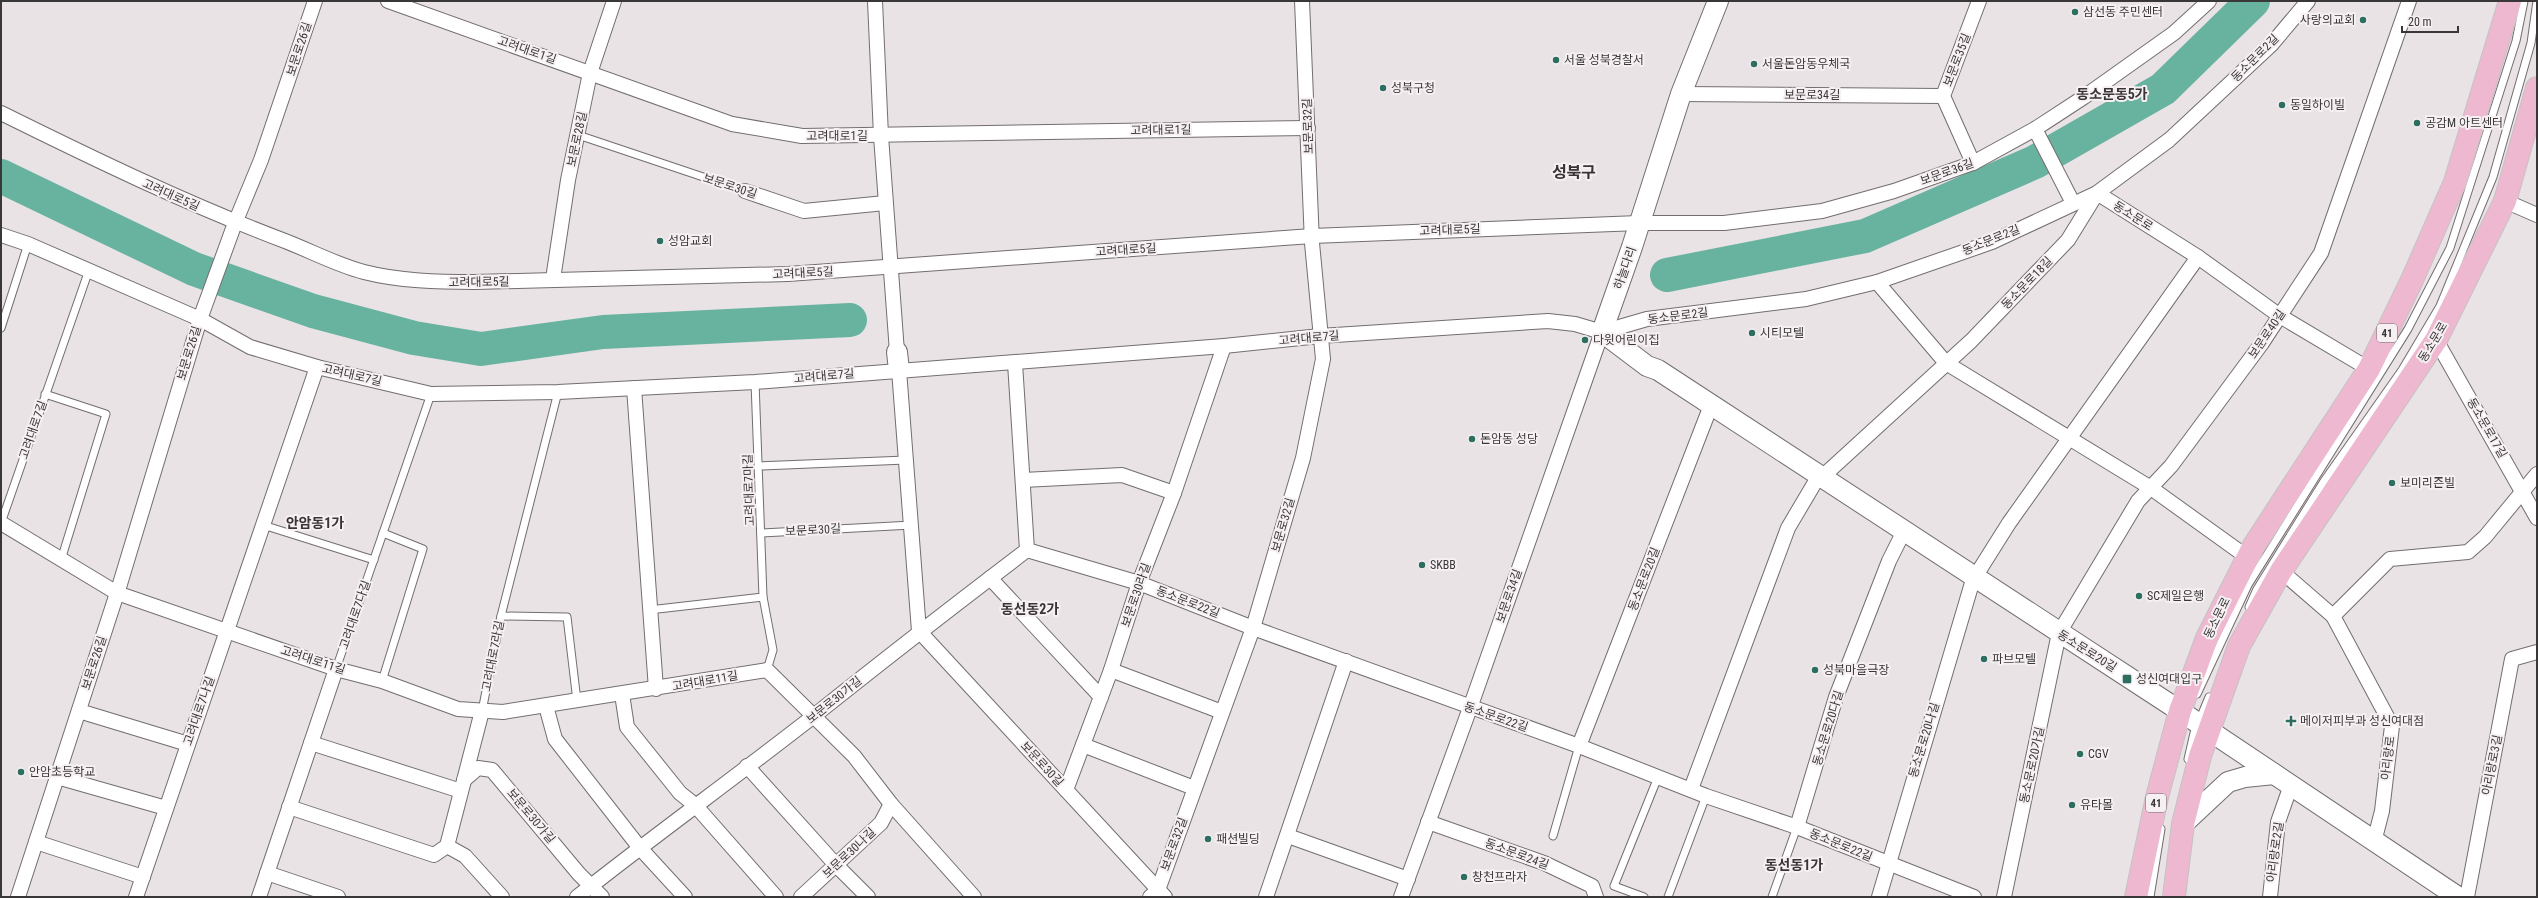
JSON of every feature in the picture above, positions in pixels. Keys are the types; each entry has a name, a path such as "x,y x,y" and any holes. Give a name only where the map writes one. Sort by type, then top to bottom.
{"main road":[{"name":"동소문로","path":"2174,897 2172,823 2207,638 2247,557 2369,369 2412,280 2455,182 2510,1"},
{"name":"동소문로","path":"2136,897 2157,797 2193,715 2239,646 2281,571 2436,340 2505,201 2537,88"}],"street":[{"name":"보문로26길","path":"18,897 117,593 200,319 235,223 261,160 315,1"},
{"name":"고려대로1길","path":"388,1 732,124 802,136 881,136 1308,128"},
{"name":"보문로28길","path":"553,279 590,72 614,1"},
{"path":"875,1 881,136 890,274 912,525 919,631"},
{"name":"보문로32길","path":"1158,895 1194,788 1253,628 1303,458 1323,359 1312,236 1302,1"},
{"path":"1639,223 1681,94 1718,1"},
{"name":"보문로35길","path":"1973,163 1943,96 1979,1"},
{"name":"보문로36길","path":"1639,223 1724,223 1822,211 1894,191 1973,163 2035,129 2084,97 2174,33 2209,1"},
{"name":"동소문로2길","path":"1602,332 1646,320 1806,299 1877,282 1992,242 2097,193 2169,140 2271,45 2308,1"},
{"name":"보문로40길","path":"2059,633 2138,501 2171,466 2280,316 2321,253 2409,1"},
{"name":"보문로34길","path":"1681,94 1943,96"},
{"name":"고려대로5길","path":"1,113 130,177 235,223 363,272 443,282 788,274 890,274 1312,236 1639,223"},
{"path":"2035,129 2073,203"},
{"name":"보문로30길","path":"745,191 804,211 886,203"},
{"name":"동소문로","path":"2097,193 2198,257 2280,316 2369,369"},
{"name":"동소문로18길","path":"1946,364 1971,341 2068,240 2097,193"},
{"path":"2505,201 2537,215"},
{"name":"하늘다리","path":"1610,313 1639,223"},
{"name":"고려대로7길","path":"1,235 28,244 200,319 250,347 317,366 431,394 558,392 755,382 898,361 1015,363 1224,346 1320,334 1548,321 1575,324 1602,332"},
{"path":"1973,580 2008,523 2070,439 2198,257"},
{"path":"1877,282 1946,364 2151,488 2247,557"},
{"name":"보문로34길","path":"1401,897 1470,708 1610,313"},
{"name":"동소문로20길","path":"1602,332 1647,366 1658,370 1900,539 2006,598 2059,633 2193,715"},
{"name":"동소문로17길","path":"2436,340 2537,518"},
{"name":"보문로30라길","path":"1066,790 1111,670 1139,583 1174,493 1224,346"},
{"path":"919,631 1027,550 1015,363"},
{"path":"1691,789 1788,528 1817,481 1946,364"},
{"name":"고려대로7나길","path":"136,897 317,366"},
{"name":"동소문로20길","path":"1647,366 1653,376 1708,413 1973,580"},
{"path":"634,388 649,610 656,689"},
{"name":"동소문로20길","path":"1579,746 1708,413"},
{"path":"2281,571 2333,616 2390,559 2468,552 2485,537 2537,474"},
{"path":"1023,480 1122,475 1174,493"},
{"name":"고려대로11길","path":"1,523 117,593 336,669 382,681 458,709 503,712 656,689 767,670"},
{"name":"동소문로20다길","path":"1797,827 1836,697 1889,560 1900,539"},
{"name":"동소문로22길","path":"1027,550 1139,583 1253,628 1346,661 1470,708 1579,746 1706,796 1797,827 1974,897"},
{"path":"990,578 1101,697"},
{"name":"동소문로20나길","path":"1878,897 1973,580"},
{"name":"아리랑로","path":"2333,616 2392,726 2382,811 2374,842"},
{"name":"보문로30길","path":"919,631 1066,790 1158,895"},
{"name":"보문로30가길","path":"577,897 814,715 919,631"},
{"name":"동소문로20가길","path":"2004,897 2059,633"},
{"name":"아리랑로3길","path":"2467,897 2512,659 2537,652"},
{"path":"1266,897 1288,836 1346,661"},
{"name":"고려대로7다길","path":"259,897 336,669"},
{"path":"767,670 854,756 891,804 974,897"},
{"path":"1111,670 1222,712"},
{"path":"622,694 627,727 680,793 695,805 776,897"},
{"path":"546,706 555,739 640,848 685,897"},
{"name":"고려대로7라길","path":"447,846 482,710"},
{"path":"79,711 188,744"},
{"path":"2193,715 2274,774 2458,897"},
{"path":"311,743 463,785"},
{"path":"1083,745 1194,788"},
{"path":"747,766 836,865 868,897"},
{"name":"보문로30가길","path":"463,785 478,768 492,770 578,874 602,897"},
{"path":"2172,823 2228,782 2245,777 2274,774"},
{"path":"57,777 166,808"},
{"name":"아리랑로2길","path":"2270,897 2278,822 2291,785"},
{"name":"보문로30나길","path":"801,897 881,823 891,804"},
{"path":"289,807 434,855 447,846 466,856 502,897"},
{"name":"동소문로24길","path":"1428,822 1544,863 1592,886 1596,897"},
{"path":"1288,836 1408,879"},
{"path":"36,842 143,877"},
{"path":"267,873 338,897"}],"lane":[{"path":"2180,743 2248,585 2408,329 2450,248 2516,41 2524,1"},
{"path":"2245,616 2258,589 2324,481 2402,370 2440,306 2493,178 2531,43 2537,1"},
{"name":"보문로30길","path":"578,135 745,191"},
{"path":"1,328 28,244"},
{"name":"고려대로7길","path":"1,523 88,270"},
{"name":"고려대로7마길","path":"755,382 763,597 773,650 767,670"},
{"name":"고려대로7라길","path":"482,710 501,616 558,392"},
{"path":"45,394 106,414 61,560"},
{"name":"고려대로7다길","path":"336,669 431,394"},
{"path":"759,466 906,460"},
{"path":"263,524 374,560"},
{"name":"보문로30길","path":"761,533 912,525"},
{"path":"382,681 423,549 383,533"},
{"path":"649,610 763,597"},
{"path":"501,616 567,617 577,701"},
{"path":"2229,649 2235,636"},
{"path":"2186,767 2193,715 2213,688"},
{"path":"1553,836 1579,746"},
{"path":"1644,897 1614,886 1658,777"},
{"path":"1668,897 1706,796"},
{"path":"2150,897 2172,823"},
{"name":"동소문로20다길","path":"1772,897 1797,827"}],"waterway":[{"path":"1667,275 1865,236 2035,162 2163,89 2253,1"},
{"path":"1,176 194,269 313,311 414,338 481,349 603,332 850,320"}],"place":[{"name":"삼선동 주민센터","path":"2075,12"},
{"name":"사랑의교회","path":"2363,20"},
{"name":"서울 성북경찰서","path":"1556,60"},
{"name":"서울돈암동우체국","path":"1754,64"},
{"name":"성북구청","path":"1383,88"},
{"name":"동일하이빌","path":"2282,105"},
{"name":"공감M 아트센터","path":"2417,123"},
{"name":"성암교회","path":"660,241"},
{"name":"시티모텔","path":"1752,333"},
{"name":"다윗어린이집","path":"1585,340"},
{"name":"돈암동 성당","path":"1472,439"},
{"name":"보미리즌빌","path":"2392,483"},
{"name":"SKBB","path":"1422,565"},
{"name":"SC제일은행","path":"2139,596"},
{"name":"파브모텔","path":"1984,659"},
{"name":"성북마을극장","path":"1815,670"},
{"name":"성신여대입구","path":"2127,679"},
{"name":"메이저피부과 성신여대점","path":"2291,721"},
{"name":"CGV","path":"2080,754"},
{"name":"안암초등학교","path":"21,772"},
{"name":"유타몰","path":"2072,805"},
{"name":"패션빌딩","path":"1208,839"},
{"name":"창천프라자","path":"1464,877"}],"district":[{"name":"동소문동5가","path":"2112,94"},
{"name":"성북구","path":"1574,172"},
{"name":"안암동1가","path":"315,523"},
{"name":"동선동2가","path":"1030,609"},
{"name":"동선동1가","path":"1794,865"}]}
